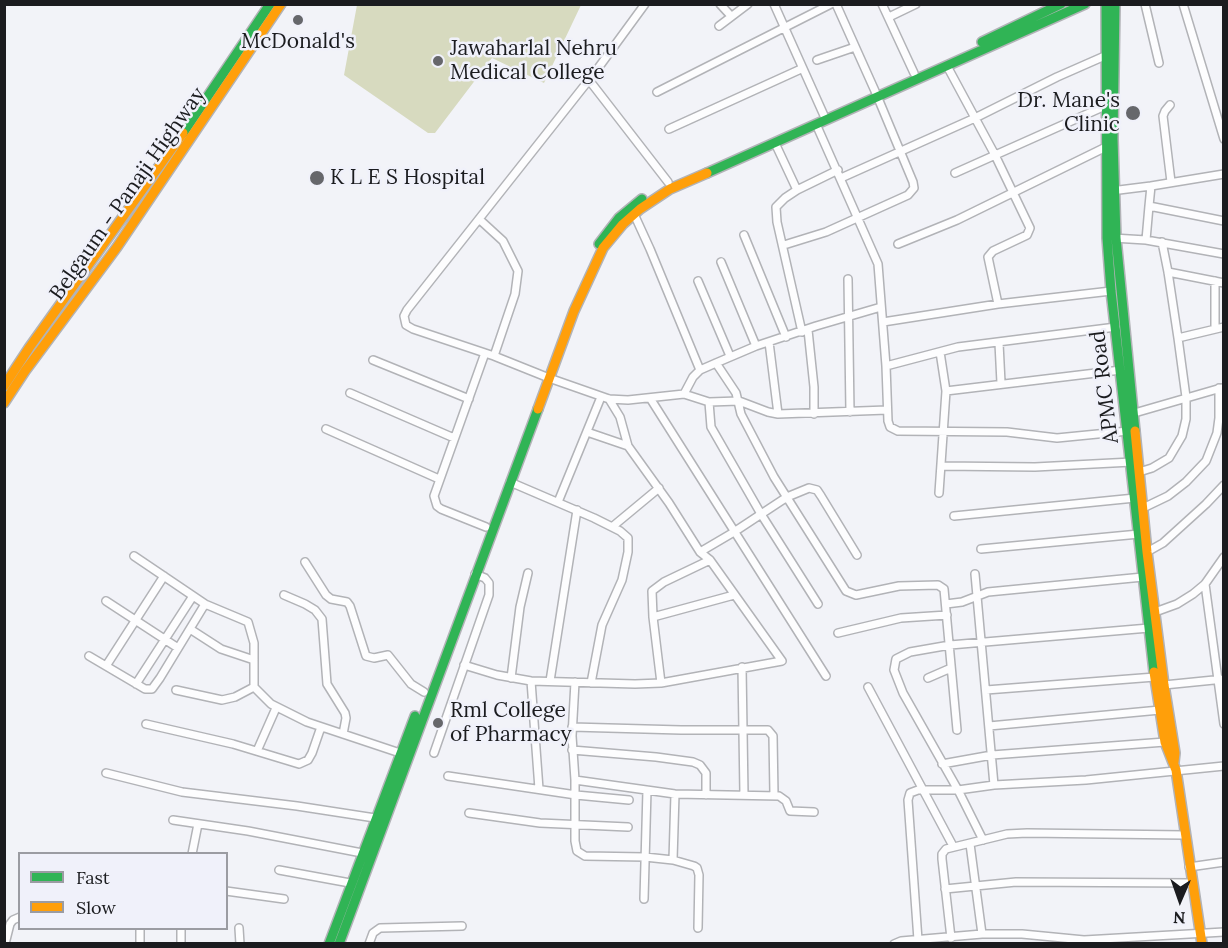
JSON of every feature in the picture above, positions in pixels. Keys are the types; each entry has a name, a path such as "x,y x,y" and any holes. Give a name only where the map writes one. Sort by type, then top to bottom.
{"main road":[{"name":"Belgaum - Panaji Highway","path":"4,386 159,168 270,4"},
{"name":"Belgaum - Panaji Highway","path":"4,403 117,247 281,4"},
{"path":"336,943 355,885 510,482 581,275 610,228 630,208 668,182 947,66 1085,4"},
{"name":"APMC Road","path":"1106,4 1106,147 1111,191"},
{"name":"APMC Road","path":"1115,4 1111,191 1112,291 1121,370 1139,472 1147,552 1184,835 1201,939"},
{"path":"875,94 914,73 1060,5"},
{"path":"355,885 362,853 486,527 594,264 603,248 648,202 670,189 816,124 824,117"},
{"name":"APMC Road","path":"1112,238 1130,414 1128,431 1149,628 1165,742 1175,766"}],"street":[{"path":"645,4 589,80 406,310 404,316 406,325 609,399 684,394 709,402 739,401 778,414 887,410"},
{"path":"720,4 731,16"},
{"path":"719,26 748,4"},
{"path":"774,4 824,117"},
{"path":"657,92 833,4 855,47 900,151 913,182 912,192 826,232 784,245"},
{"path":"882,4 914,73"},
{"path":"889,17 916,4"},
{"path":"1145,4 1159,63"},
{"path":"1183,4 1224,139"},
{"path":"817,60 855,47"},
{"path":"841,178 1107,55"},
{"path":"947,66 1029,224 1030,231 1027,235 993,251 988,257 998,304"},
{"path":"669,129 801,69"},
{"path":"589,80 668,182"},
{"path":"955,173 1105,105"},
{"path":"1170,105 1163,116 1171,182"},
{"path":"816,124 878,264 887,410 888,421 893,430 1007,432 1057,438 1128,431"},
{"path":"775,143 797,190"},
{"path":"898,244 1014,193 1106,147"},
{"path":"814,414 814,387 805,331 777,222 776,207 784,198 797,190 838,170"},
{"path":"1111,191 1224,174"},
{"path":"1146,240 1151,186"},
{"path":"1149,206 1224,221"},
{"path":"634,214 700,370"},
{"path":"479,219 502,241 518,272 515,294 494,356"},
{"path":"744,235 786,337"},
{"path":"1112,238 1162,242 1224,254"},
{"path":"1139,472 1163,463 1173,452 1185,427 1186,398 1162,242"},
{"path":"721,262 756,346"},
{"path":"1168,272 1224,283"},
{"path":"848,279 850,412"},
{"path":"698,281 730,356"},
{"path":"1215,281 1215,329"},
{"path":"883,322 998,304 1112,291"},
{"path":"684,394 693,377 700,370 730,356 881,307"},
{"path":"886,366 958,347 1116,327"},
{"path":"1178,338 1224,327"},
{"path":"769,342 778,414"},
{"path":"999,343 1001,383"},
{"path":"939,493 946,391 940,352"},
{"path":"485,353 434,496 437,506 486,527"},
{"path":"374,360 469,399"},
{"path":"716,363 736,393 741,414 752,438 815,545 849,593 860,594 893,586 938,585 944,588 957,730"},
{"path":"946,391 1121,370"},
{"path":"1130,414 1221,388 1217,434 1206,461 1186,482 1168,496 1143,508"},
{"path":"350,393 454,438"},
{"path":"558,502 601,397"},
{"path":"650,398 826,676"},
{"path":"464,665 531,681 635,684 661,682 782,661 710,560 700,552 659,488 628,446 620,417 609,399"},
{"path":"709,402 711,427 761,514 818,604"},
{"path":"326,429 439,479"},
{"path":"586,432 628,446"},
{"path":"941,466 1035,467 1132,462"},
{"path":"510,482 577,510 612,527 628,538 628,552 619,590 602,625 591,683"},
{"path":"1147,552 1163,543 1224,485"},
{"path":"612,527 659,488"},
{"path":"700,552 787,497 809,488 817,490 857,555"},
{"path":"954,516 1135,498"},
{"path":"550,681 577,510"},
{"path":"981,549 1139,534"},
{"path":"134,556 205,604 248,622 254,643 254,687 276,708 321,727 400,753"},
{"path":"1155,612 1177,604 1205,584 1224,557"},
{"path":"661,682 651,596 657,586 710,560"},
{"path":"305,562 330,599 347,602 350,606 366,656 374,658 388,655 411,684 424,692"},
{"path":"511,678 520,607 528,573"},
{"path":"434,753 490,591 485,578 475,574"},
{"path":"975,574 994,784"},
{"path":"106,666 165,576"},
{"path":"946,604 962,602 988,592 1143,577"},
{"path":"1205,584 1221,679 1224,724"},
{"path":"284,595 305,604 322,619 327,684 346,718 343,734"},
{"path":"653,617 734,595"},
{"path":"136,684 193,596"},
{"path":"106,601 178,648"},
{"path":"89,656 145,689 152,688 205,604"},
{"path":"838,633 901,618 947,615"},
{"path":"983,840 958,790 903,693 894,664 899,656 950,645 1149,628"},
{"path":"190,629 221,650 254,660"},
{"path":"742,667 744,795"},
{"path":"928,678 951,668"},
{"path":"986,690 1155,677"},
{"path":"1164,685 1221,679"},
{"path":"531,681 539,789"},
{"path":"575,682 572,750 576,795 576,847 581,854 591,856 645,857 673,860 694,866 699,871 698,928"},
{"path":"176,690 222,700 235,697 254,687"},
{"path":"868,687 953,846"},
{"path":"257,752 276,708"},
{"path":"989,726 1160,710"},
{"path":"146,724 216,740 299,764 312,753 321,727"},
{"path":"572,727 768,730 771,732 773,744 774,795"},
{"path":"942,764 992,755 1165,742"},
{"path":"572,750 693,762 700,765 705,773 706,795"},
{"path":"918,940 908,800 910,793 923,790 958,790 994,784 1086,780 1175,766 1224,766"},
{"path":"106,773 182,792 375,818"},
{"path":"448,776 576,795 629,800"},
{"path":"575,780 675,794 774,795 783,797 790,811 814,812"},
{"path":"644,899 647,790"},
{"path":"673,860 675,794"},
{"path":"469,813 540,824 628,827"},
{"path":"173,820 248,831 362,853"},
{"path":"192,852 198,824"},
{"path":"951,938 942,854 946,849 1007,834 1184,835"},
{"path":"970,844 982,934"},
{"path":"1189,867 1224,862"},
{"path":"279,870 355,885"},
{"path":"945,889 1016,882 1192,883"},
{"path":"228,891 284,898"},
{"path":"5,944 10,924 18,919"},
{"path":"369,944 373,933 380,928 462,926"},
{"path":"239,928 240,944"},
{"path":"894,944 982,934 1022,934 1076,942 1201,939 1224,932"}],"green space":[{"name":"Jawaharlal Nehru Medical College","path":"357,4 581,5 544,83 492,58 435,133 428,133 344,75"}],"traffic: fast":[{"path":"183,133 270,4"},
{"path":"982,42 1061,4"},
{"path":"707,173 1085,4"},
{"path":"1106,4 1107,238 1154,672"},
{"path":"1115,4 1113,139 1116,238 1135,431"},
{"path":"599,244 619,218 642,199"},
{"path":"339,944 538,409"},
{"path":"329,944 415,716"}],"traffic: slow":[{"path":"4,403 117,247 281,4"},
{"path":"4,386 183,133"},
{"path":"538,409 574,311 603,248 623,224 640,209 670,189 707,173"},
{"path":"1135,431 1147,552 1175,753 1174,762"},
{"path":"1154,672 1165,742 1176,770 1202,944"}],"place":[{"name":"McDonald's","path":"298,20"},
{"name":"Jawaharlal Nehru Medical College","path":"438,61"},
{"name":"Dr. Mane's Clinic","path":"1133,113"},
{"name":"K L E S Hospital","path":"317,178"},
{"name":"Rml College of Pharmacy","path":"438,723"}]}
